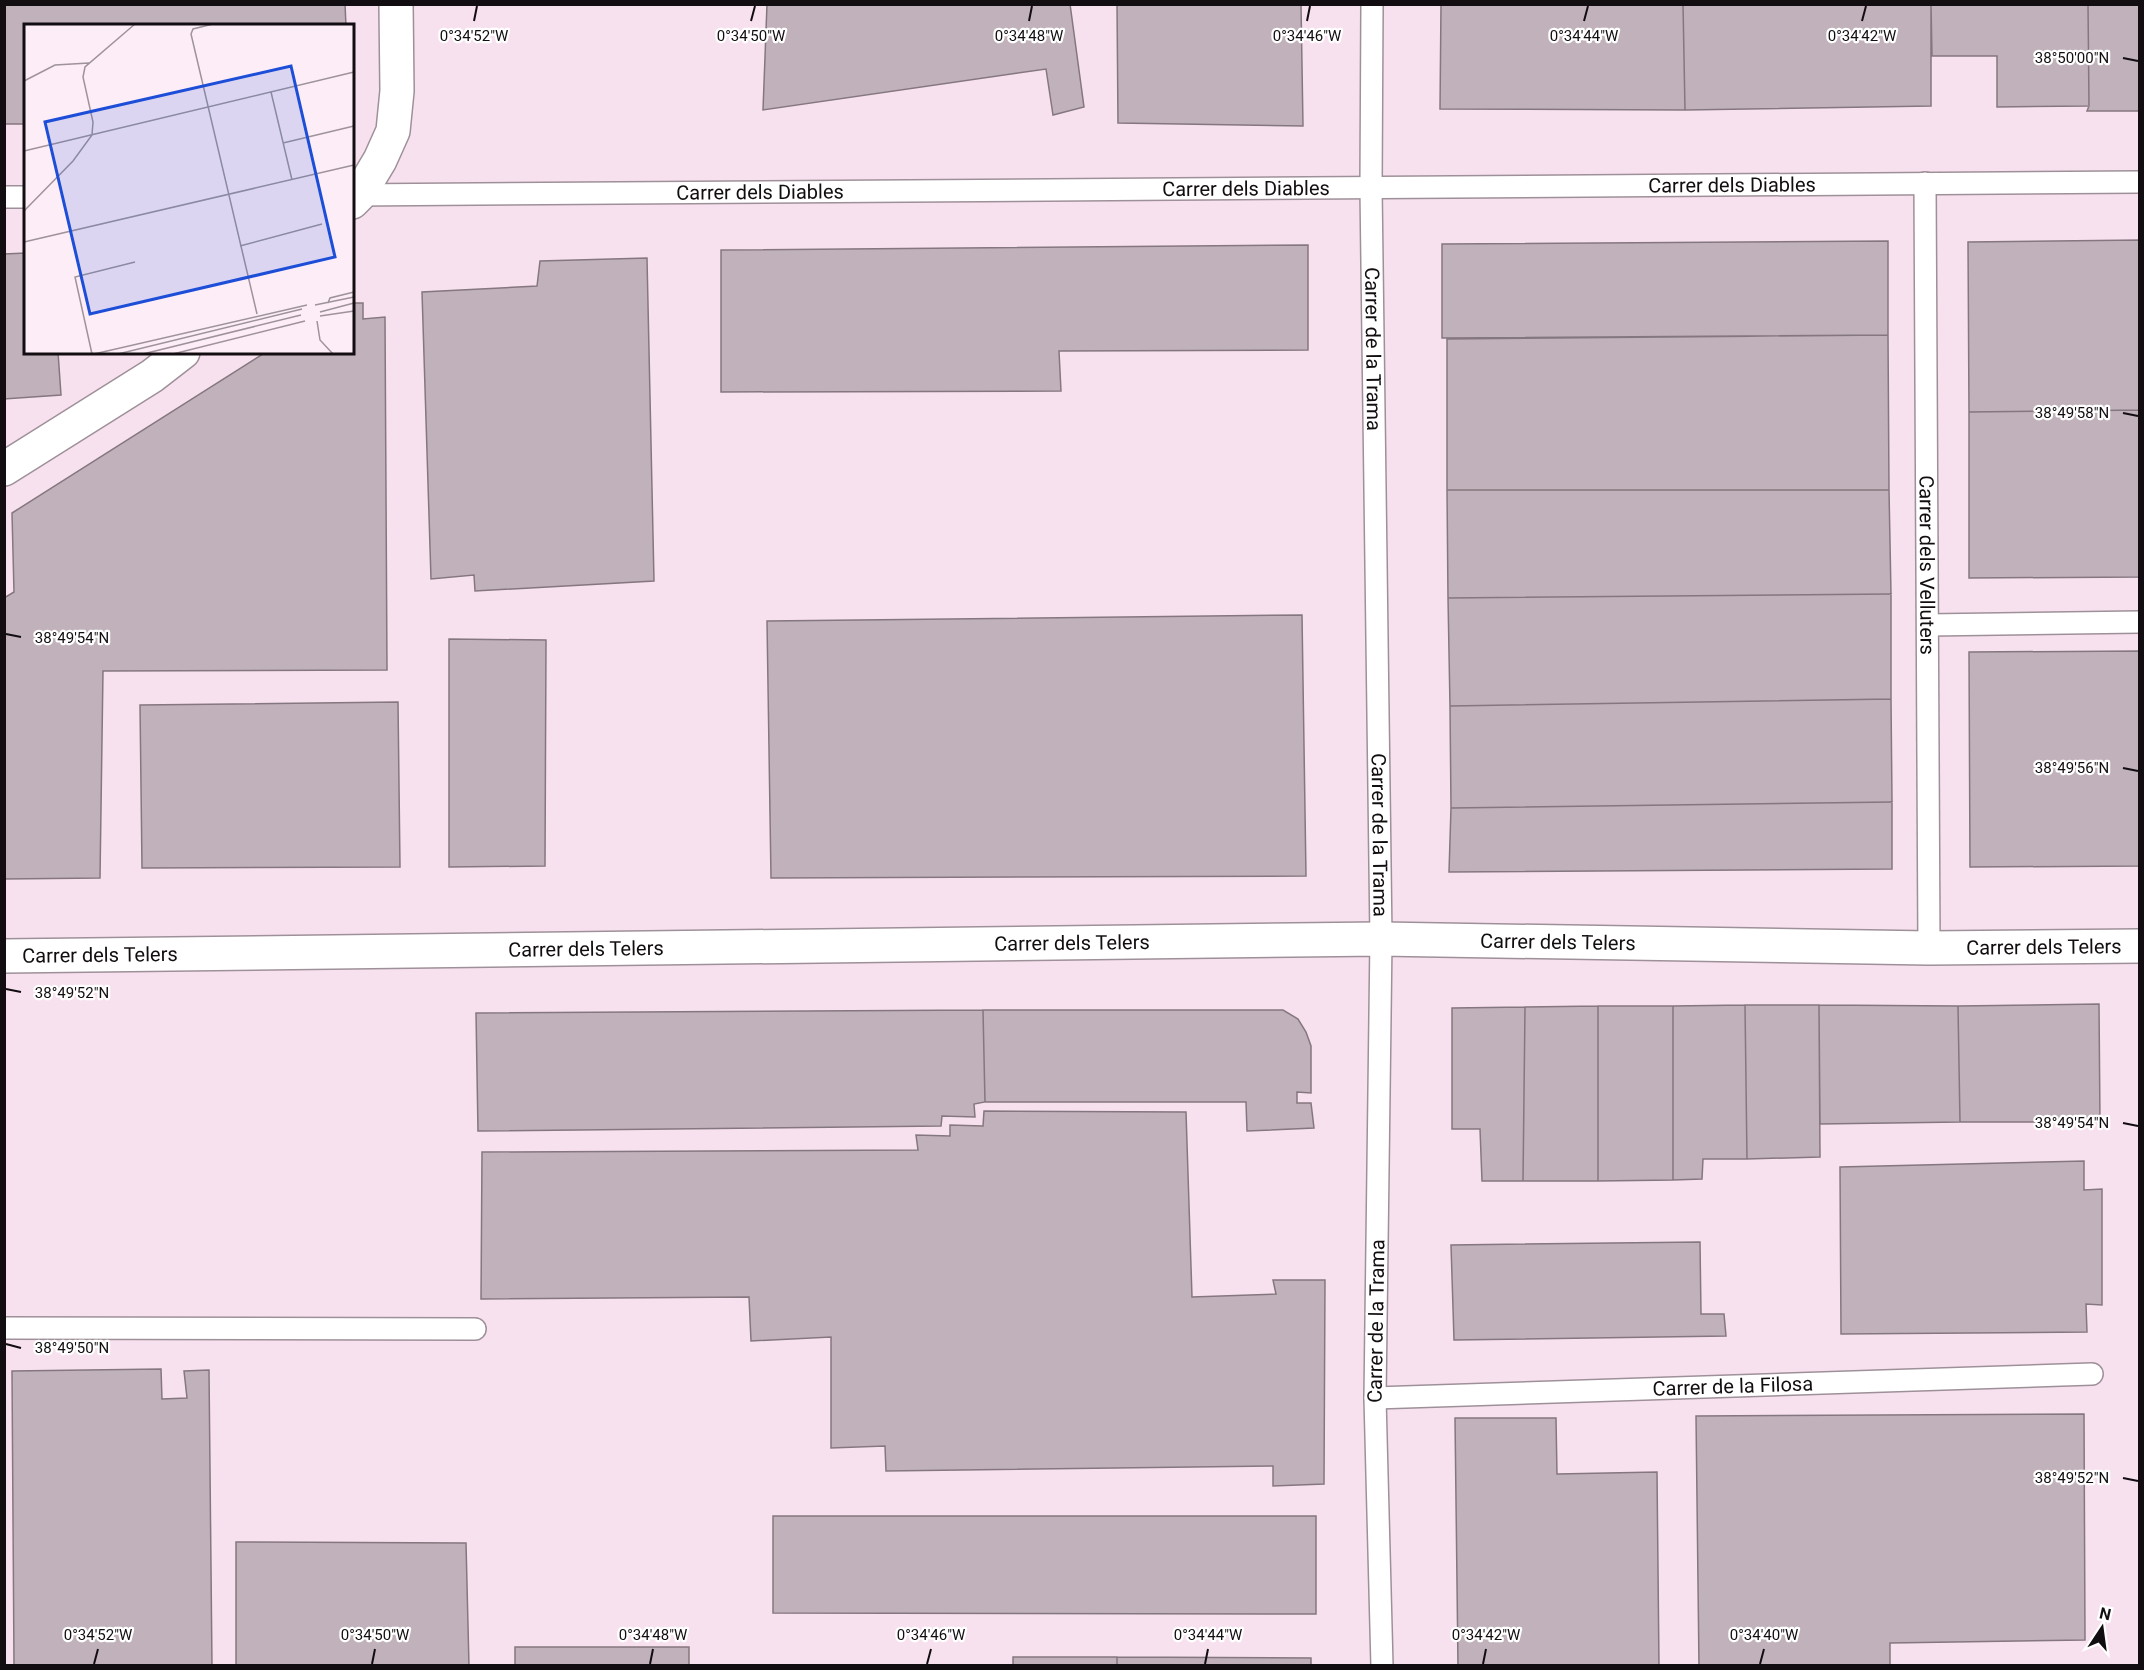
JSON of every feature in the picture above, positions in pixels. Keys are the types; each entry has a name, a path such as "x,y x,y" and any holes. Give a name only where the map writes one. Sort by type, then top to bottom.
{"street":[{"path":"355,198 380,160 393,131 398,91 396,4"},
{"path":"4,469 152,376 180,354"},
{"name":"Carrer dels Telers","path":"4,956 1382,939 1929,948 2139,946"}],"lane":[{"name":"Carrer de la Trama","path":"1372,4 1371,189 1382,939 1375,1398 1382,1665"},
{"name":"Carrer dels Diables","path":"355,198 2139,182"},
{"name":"Carrer dels Velluters","path":"1925,183 1929,948"},
{"path":"4,197 24,197"},
{"path":"1928,625 2139,622"},
{"path":"4,1328 475,1329"},
{"name":"Carrer de la Filosa","path":"1375,1398 2092,1374"}],"shaded area":[{"path":"5,5 2139,5 2139,1665 5,1665"}],"building":[{"path":"4,4 345,4 346,24 24,24 24,124 4,124"},
{"path":"767,4 1070,4 1084,107 1053,115 1046,69 763,110"},
{"path":"1117,4 1301,4 1303,126 1118,123"},
{"path":"1441,4 1683,4 1685,110 1440,109"},
{"path":"1683,4 1931,4 1931,106 1685,110"},
{"path":"1931,4 2088,4 2089,106 1997,107 1997,56 1932,56"},
{"path":"2088,4 2140,4 2140,111 2087,111 2089,106"},
{"path":"2140,240 2140,410 1969,412 1968,242"},
{"path":"1888,241 1888,335 1442,338 1442,244"},
{"path":"1308,245 1308,350 1059,351 1061,391 721,392 721,250"},
{"path":"24,253 24,354 58,354 61,395 4,399 4,254"},
{"path":"647,258 654,581 475,591 474,575 431,579 422,292 537,286 540,261"},
{"path":"354,303 363,303 363,319 385,317 387,670 103,671 100,878 4,879 4,598 14,592 12,513 263,354 354,354"},
{"path":"1888,335 1889,490 1447,490 1447,339"},
{"path":"2140,410 2140,577 1969,578 1969,412"},
{"path":"1447,490 1889,490 1891,594 1448,598"},
{"path":"1891,594 1891,699 1450,706 1448,598"},
{"path":"1302,615 1306,876 771,878 767,621"},
{"path":"449,639 546,640 545,866 449,867"},
{"path":"2140,651 2140,866 1970,867 1969,652"},
{"path":"1891,699 1892,802 1451,808 1450,706"},
{"path":"398,702 400,867 142,868 140,705"},
{"path":"1892,802 1892,869 1449,872 1451,808"},
{"path":"2099,1004 2100,1122 1960,1122 1958,1006"},
{"path":"1745,1005 1819,1005 1820,1157 1747,1159"},
{"path":"1745,1005 1747,1159 1703,1159 1702,1179 1673,1180 1673,1006"},
{"path":"1819,1005 1958,1006 1960,1122 1820,1124"},
{"path":"1598,1006 1673,1006 1673,1180 1598,1181"},
{"path":"1598,1006 1598,1181 1523,1181 1525,1007"},
{"path":"1525,1007 1523,1181 1482,1181 1480,1129 1452,1129 1452,1008"},
{"path":"983,1010 985,1102 974,1104 975,1117 942,1116 941,1126 478,1131 476,1013"},
{"path":"983,1010 1283,1010 1298,1019 1311,1046 1311,1093 1297,1092 1297,1103 1311,1103 1314,1128 1247,1131 1246,1102 985,1102"},
{"path":"984,1111 1186,1112 1192,1297 1276,1294 1273,1280 1325,1280 1324,1484 1273,1486 1273,1466 886,1471 885,1446 831,1448 831,1337 751,1341 749,1297 481,1299 482,1152 918,1150 916,1135 950,1136 950,1125 983,1126"},
{"path":"2084,1161 2084,1190 2102,1189 2102,1305 2086,1304 2087,1332 1841,1334 1840,1167"},
{"path":"1700,1242 1701,1314 1724,1314 1726,1336 1454,1340 1451,1245"},
{"path":"161,1369 162,1399 187,1398 184,1371 209,1370 212,1666 14,1666 12,1371"},
{"path":"2084,1414 2085,1640 1890,1643 1890,1666 1699,1666 1696,1416"},
{"path":"1455,1418 1556,1418 1557,1474 1657,1472 1659,1666 1458,1666"},
{"path":"773,1516 1316,1516 1316,1614 773,1613"},
{"path":"236,1542 466,1543 469,1666 236,1666"},
{"path":"515,1647 689,1647 689,1666 515,1666"},
{"path":"1013,1657 1117,1657 1117,1666 1013,1666"},
{"path":"1117,1657 1311,1658 1311,1666 1117,1666"}]}
